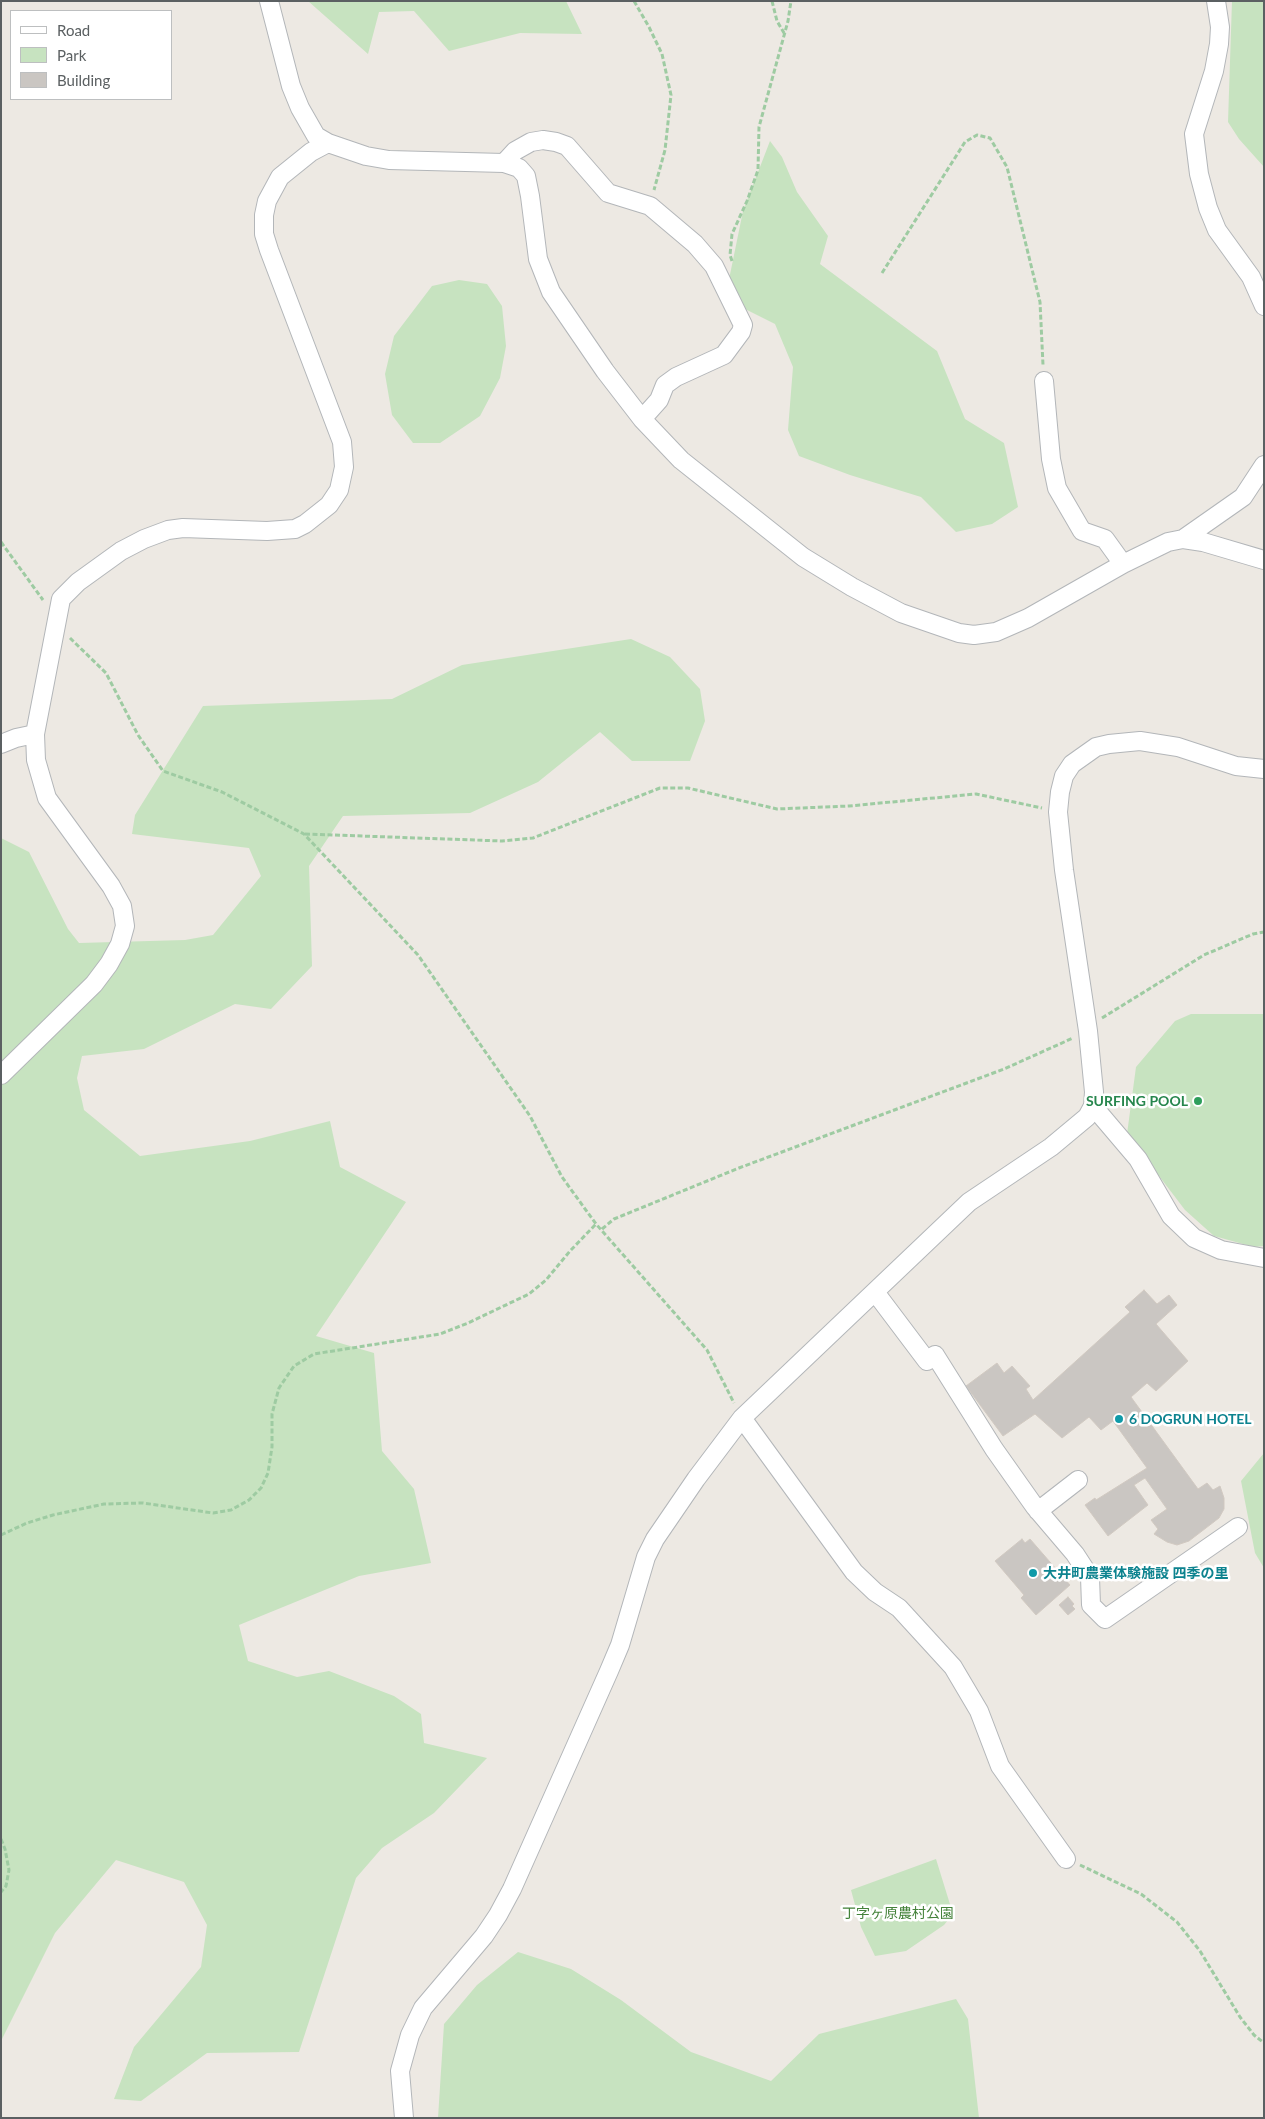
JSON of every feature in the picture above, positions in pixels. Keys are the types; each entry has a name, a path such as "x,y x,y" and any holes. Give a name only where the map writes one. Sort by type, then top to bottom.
{"street":[{"path":"269,1 291,86 300,108 313,131 328,143 366,156 389,160 504,164 519,168 526,176 538,259 551,292 605,371 642,419 682,460 803,558 852,587 901,613 943,629 974,635 996,632 1036,613 1123,564 1168,542 1183,539 1203,542 1264,560"},
{"path":"1216,1 1220,27 1219,44 1214,71 1194,134 1199,174 1208,208 1217,230 1251,277 1264,306"},
{"path":"504,164 515,152 531,142 544,140 567,146 587,166 608,193 650,206 695,244 714,266 743,325 741,332 724,355 676,376 665,385 658,400 642,419"},
{"path":"1,1075 99,977 120,944 125,926 122,906 110,886 47,798 36,760 34,734 61,599 78,582 121,551 144,539 168,530 183,528 266,531 295,529 305,524 329,505 339,490 344,467 342,442 264,234 264,215 267,202 280,177 311,152 328,143"},
{"path":"1044,381 1051,458 1056,488 1082,531 1104,539 1123,564"},
{"path":"1183,539 1243,497 1264,465"},
{"path":"1,744 34,734"},
{"path":"404,2118 400,2071 413,2028 423,2008 484,1936 512,1890 610,1671 646,1557 654,1539 742,1418 969,1202 1051,1147 1083,1121 1093,1106 1094,1092 1087,1027 1064,870 1058,812 1064,776 1072,764 1096,747 1140,741 1160,743 1236,766 1264,769"},
{"path":"1093,1106 1138,1159 1171,1216 1194,1238 1221,1250 1264,1258"},
{"path":"875,1292 927,1361 935,1355 994,1449 1038,1511 1075,1554 1090,1577 1091,1605 1105,1619 1238,1527"},
{"path":"742,1418 854,1572 875,1592 899,1608 953,1667 979,1711 1000,1766 1066,1859"},
{"path":"1038,1511 1078,1480"}],"path":[{"path":"634,1 662,54 669,77 671,95 665,150 650,206"},
{"path":"772,1 777,21 784,34"},
{"path":"733,264 730,255 732,234 758,170 759,126 791,1"},
{"path":"882,273 966,142 977,135 990,138 1007,167 1040,302 1044,381"},
{"path":"1,542 40,597 57,616 68,636 106,673 138,736 163,771 222,792 304,834 418,955 530,1116 562,1177 596,1224 707,1350 742,1418"},
{"path":"304,834 502,841 534,838 660,788 688,788 777,809 849,806 976,794 1058,812"},
{"path":"602,1229 614,1219 739,1168 1004,1069 1087,1027 1204,955 1253,934 1264,932"},
{"path":"1,1535 27,1523 84,1507 104,1504 144,1503 213,1513 231,1510 249,1500 261,1488 268,1473 272,1447 272,1414 279,1388 294,1366 314,1354 440,1334 468,1323 529,1294 546,1280 596,1224"},
{"path":"1,1839 5,1848 9,1870 6,1886 1,1892"},
{"path":"1066,1859 1141,1894 1177,1922 1200,1951 1240,2017 1254,2036 1264,2043"}],"green space":[{"path":"308,1 566,1 582,34 520,33 449,51 414,11 379,12 368,54"},
{"path":"1232,1 1264,1 1264,167 1239,139 1228,122"},
{"path":"770,141 782,157 797,192 828,236 820,264 937,351 965,419 1004,443 1018,507 992,524 956,532 921,497 850,475 799,456 788,430 793,367 775,324 725,299 743,211"},
{"path":"459,280 487,284 502,306 506,346 500,378 480,416 440,443 413,443 392,415 385,374 394,336 432,286"},
{"path":"631,639 670,657 700,689 705,721 690,761 632,761 600,732 538,782 470,813 343,816 309,866 312,966 271,1009 235,1004 144,1049 82,1056 77,1078 84,1110 140,1156 250,1141 330,1121 340,1167 406,1202 316,1336 374,1353 382,1451 414,1489 431,1563 359,1576 239,1625 248,1661 297,1677 329,1671 394,1696 421,1714 424,1743 487,1758 434,1813 382,1848 356,1878 299,2052 207,2053 141,2101 114,2099 134,2047 201,1967 207,1925 184,1882 116,1860 55,1933 1,2041 1,838 29,852 68,929 79,943 185,940 213,935 261,876 249,848 132,834 135,815 203,706 392,699 462,665"},
{"name":"SURFING POOL","path":"1191,1014 1264,1014 1264,1246 1254,1247 1214,1236 1185,1210 1127,1134 1136,1067 1175,1021"},
{"path":"1264,1453 1264,1568 1255,1553 1241,1481"},
{"name":"丁字ヶ原農村公園","path":"936,1859 953,1914 944,1925 906,1951 875,1956 861,1927 851,1890"},
{"path":"518,1952 571,1969 621,2000 691,2052 771,2081 819,2034 956,1999 968,2019 979,2118 438,2118 444,2024 477,1985"}],"building":[{"name":"6 DOGRUN HOTEL","path":"1144,1290 1157,1304 1169,1295 1177,1305 1156,1324 1188,1361 1156,1391 1147,1383 1131,1397 1198,1489 1207,1483 1213,1490 1220,1486 1224,1498 1224,1509 1219,1518 1189,1541 1177,1545 1167,1542 1154,1534 1158,1529 1151,1520 1167,1509 1145,1478 1134,1485 1148,1505 1108,1536 1085,1505 1147,1468 1113,1421 1101,1430 1089,1417 1062,1438 1035,1414 1003,1436 966,1386 997,1363 1004,1373 1012,1366 1030,1386 1026,1389 1033,1400 1130,1312 1125,1307"},
{"name":"大井町農業体験施設 四季の里","path":"1022,1539 1025,1543 1030,1539 1070,1585 1036,1615 1021,1598 1024,1595 995,1561"},
{"path":"1068,1597 1074,1604 1072,1606 1075,1609 1068,1615 1059,1605"}],"place":[{"name":"SURFING POOL","path":"1198,1101"},
{"name":"6 DOGRUN HOTEL","path":"1119,1419"},
{"name":"大井町農業体験施設 四季の里","path":"1033,1573"}]}
